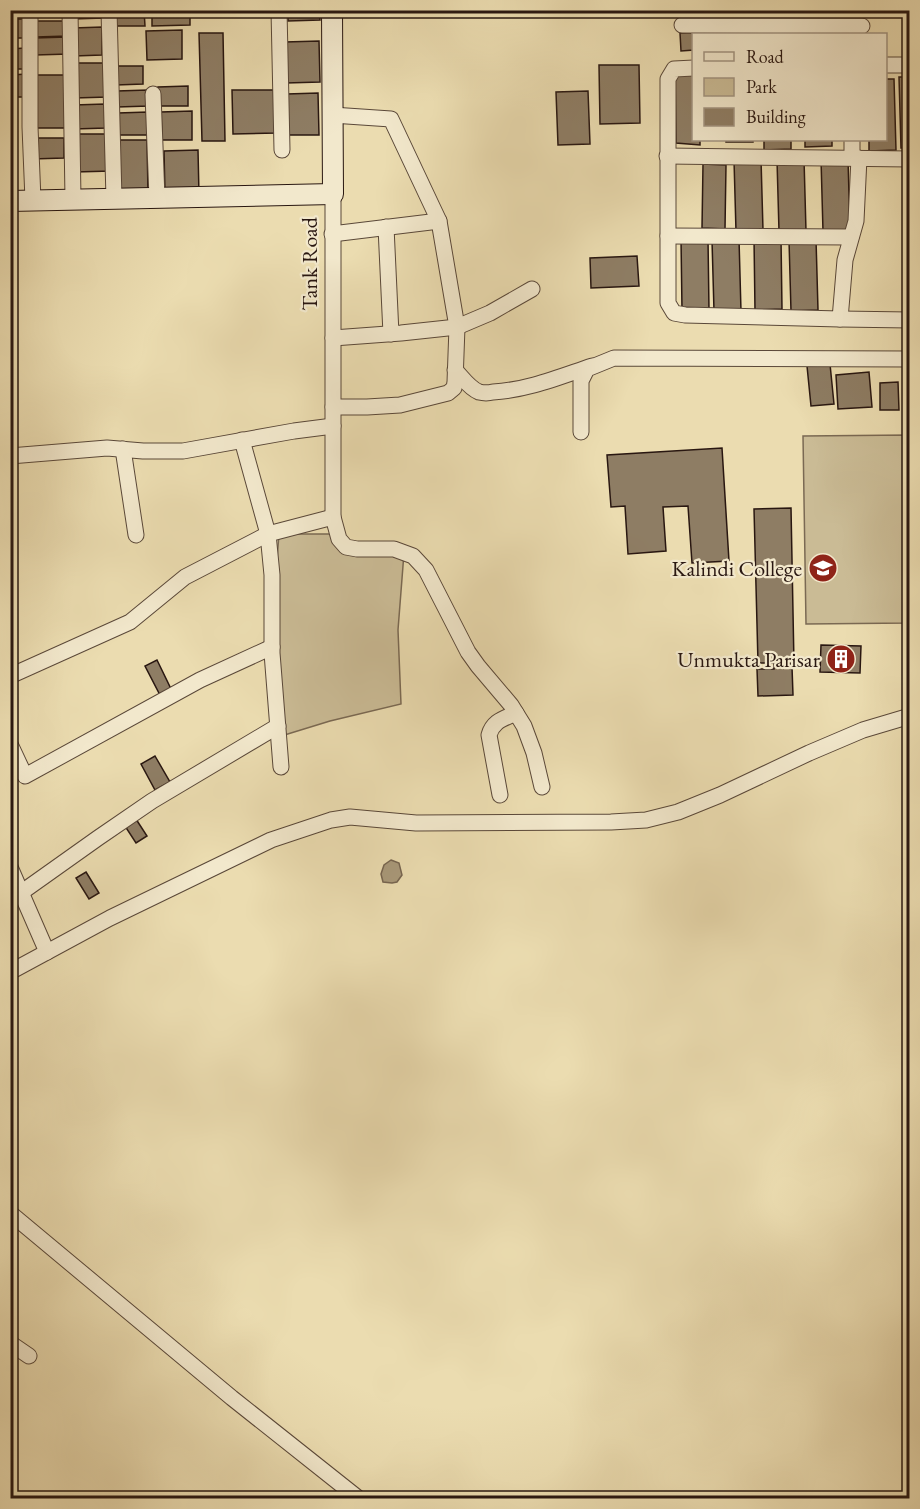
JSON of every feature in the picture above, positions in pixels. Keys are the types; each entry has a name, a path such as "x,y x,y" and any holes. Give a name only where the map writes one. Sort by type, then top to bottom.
{"street":[{"path":"30,10 30,128 33,200"},
{"path":"70,10 73,199"},
{"path":"109,10 114,199"},
{"path":"279,10 282,150"},
{"name":"Tank Road","path":"332,10 333,518"},
{"path":"682,25 862,24"},
{"path":"887,65 909,65"},
{"path":"692,68 674,69 668,79 668,303 674,313 909,320"},
{"path":"153,94 157,198"},
{"path":"332,116 391,119 439,221 457,327 454,388 448,393 400,405 333,407"},
{"path":"840,319 845,260 856,221 855,158 852,141"},
{"path":"667,156 909,159"},
{"path":"10,201 333,194"},
{"path":"332,234 439,221"},
{"path":"386,227 392,334"},
{"path":"668,236 851,237"},
{"path":"333,338 457,327 490,313 532,288"},
{"path":"455,370 471,387 479,392 487,393 533,386 614,358 909,359"},
{"path":"581,432 581,381 586,369 597,364"},
{"path":"10,456 107,448 183,451 294,430 333,426"},
{"path":"242,440 268,534 272,575 272,647 281,767"},
{"path":"123,449 136,536"},
{"path":"10,676 130,622 185,578 268,534 333,518 339,539 346,547 394,549 412,556 426,570 468,652 511,705 524,726 534,753 542,787"},
{"path":"10,744 25,776 200,680 272,647"},
{"path":"500,795 489,735 492,727 499,721 516,713"},
{"path":"10,972 110,918 271,840 331,820 350,817 380,818 416,823 646,820 678,812 863,730 909,716"},
{"path":"22,892 152,801 278,726"},
{"path":"10,867 47,952"},
{"path":"10,1213 232,1398 358,1498"},
{"path":"10,1343 29,1356"}],"green space":[{"path":"909,435 909,623 806,624 803,436"},
{"path":"279,534 340,534 345,547 404,553 398,630 401,704 330,721 278,737 270,647"}],"shaded area":[{"path":"391,860 399,863 402,875 397,882 383,882 381,874 384,865"}],"building":[{"path":"10,10 27,10 28,16 10,16"},
{"path":"35,10 66,10 66,13 35,13"},
{"path":"73,10 103,10 103,18 73,19"},
{"path":"113,10 144,10 145,26 114,26"},
{"path":"152,10 190,10 190,25 152,26"},
{"path":"220,10 267,10 268,15 220,16"},
{"path":"288,10 319,10 320,20 288,21"},
{"path":"723,10 747,10 747,21 723,22"},
{"path":"751,10 773,10 773,20 751,20"},
{"path":"778,10 796,10 797,22 779,23"},
{"path":"803,10 847,10 847,22 803,23"},
{"path":"10,19 25,19 25,38 10,38"},
{"path":"35,21 67,21 68,36 35,37"},
{"path":"102,27 102,55 74,56 73,28"},
{"path":"182,30 182,59 147,60 146,31"},
{"path":"709,32 692,33 692,50 681,51 680,33"},
{"path":"199,33 223,33 225,141 202,141"},
{"path":"68,37 69,54 35,55 34,38"},
{"path":"319,41 320,82 286,83 285,42"},
{"path":"25,48 25,69 10,69 10,49"},
{"path":"73,63 107,63 108,97 74,98"},
{"path":"599,65 639,65 640,123 600,124"},
{"path":"115,66 143,66 143,84 116,85"},
{"path":"675,73 692,73 692,141 700,141 700,145 676,143"},
{"path":"27,74 27,97 10,97 10,75"},
{"path":"33,75 66,75 68,128 35,128"},
{"path":"899,77 910,77 910,148 901,148"},
{"path":"887,79 894,79 896,150 869,151 869,141 887,141"},
{"path":"188,86 188,106 159,106 158,87"},
{"path":"148,90 149,106 117,107 117,91"},
{"path":"232,90 275,90 276,133 233,134"},
{"path":"588,91 590,144 558,145 556,92"},
{"path":"318,93 319,135 288,135 287,94"},
{"path":"105,104 106,128 74,129 74,105"},
{"path":"192,111 192,140 162,140 161,112"},
{"path":"148,112 149,135 118,135 118,113"},
{"path":"74,134 110,134 111,171 75,172"},
{"path":"32,138 64,138 64,158 32,159"},
{"path":"115,140 147,140 148,192 117,192"},
{"path":"726,141 753,141 753,142"},
{"path":"764,141 791,141 791,149 764,150"},
{"path":"805,141 832,141 832,146 805,147"},
{"path":"198,150 199,195 165,195 164,151"},
{"path":"761,159 763,230 736,231 734,160"},
{"path":"804,159 806,231 779,231 777,160"},
{"path":"821,159 848,159 850,230 823,231"},
{"path":"703,164 726,165 725,229 702,228"},
{"path":"754,238 781,238 782,309 755,310"},
{"path":"681,239 708,239 709,310 682,310"},
{"path":"739,239 741,311 714,311 712,240"},
{"path":"816,239 818,310 791,311 789,240"},
{"path":"637,256 639,286 591,288 590,258"},
{"path":"830,364 834,404 811,406 807,366"},
{"path":"869,372 872,407 838,409 836,375"},
{"path":"898,382 899,410 880,410 880,383"},
{"path":"722,448 729,561 692,563 688,506 663,507 666,551 628,554 625,506 611,507 607,455"},
{"path":"791,508 794,664 780,664 780,667 792,667 793,695 758,696 757,669 774,669 774,663 758,663 754,509"},
{"name":"Unmukta Parisar","path":"821,645 861,646 860,673 820,672"},
{"path":"157,660 172,691 161,697 145,666"},
{"path":"155,756 170,782 155,790 141,764"},
{"path":"134,816 147,836 136,843 123,823"},
{"path":"86,872 99,893 89,899 76,878"}],"place":[{"name":"Kalindi College","path":"823,568"},
{"name":"Unmukta Parisar","path":"841,659"}]}
